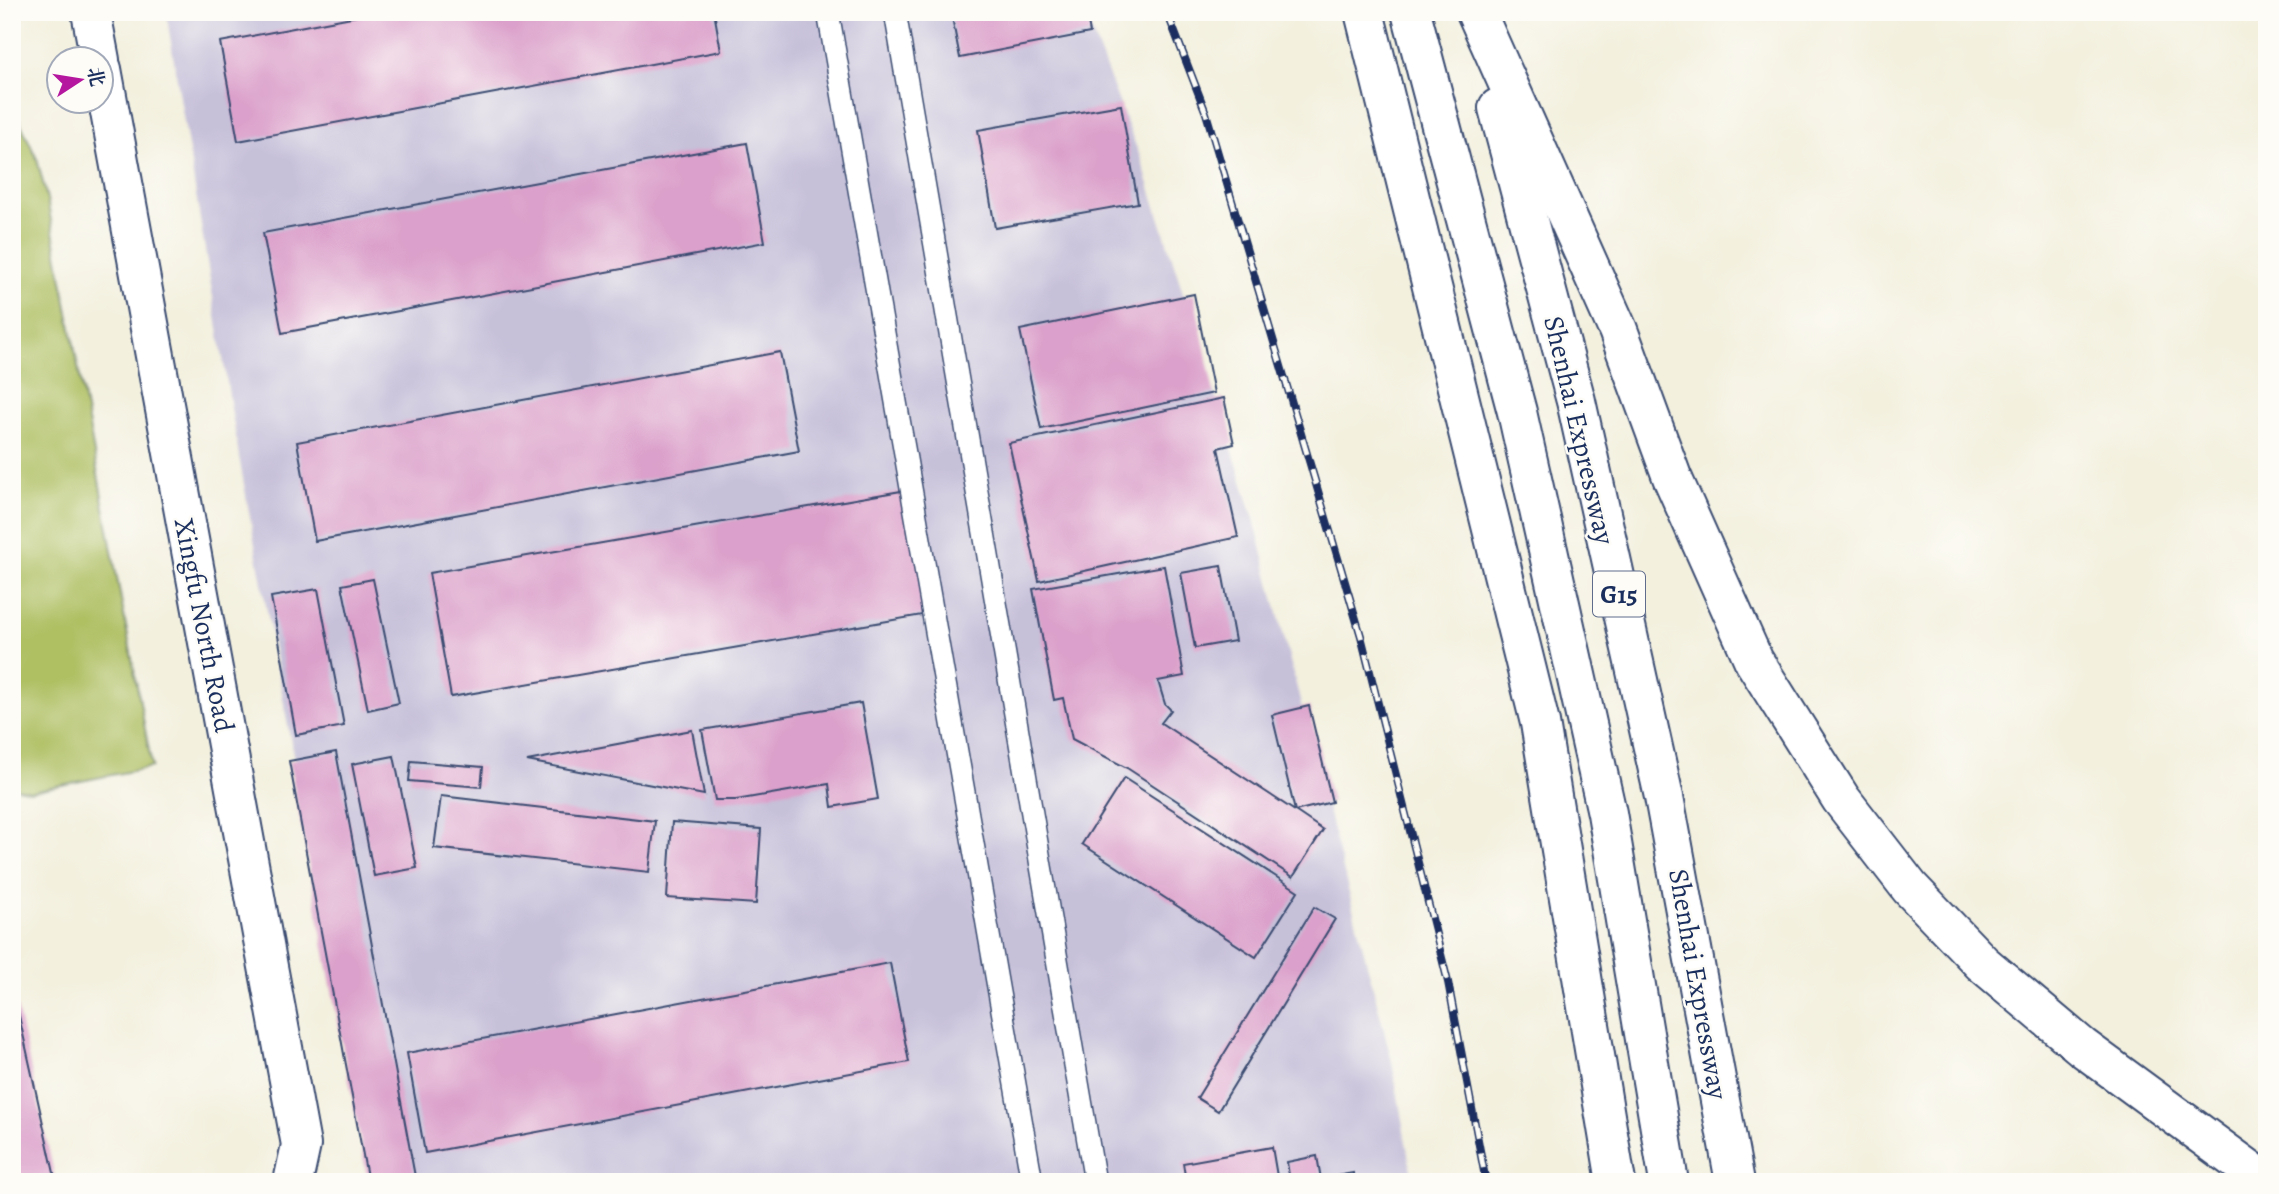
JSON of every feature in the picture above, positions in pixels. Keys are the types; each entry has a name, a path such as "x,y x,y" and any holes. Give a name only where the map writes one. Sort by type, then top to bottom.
{"main road":[{"path":"91,12 97,46"},
{"path":"1364,12 1540,723 1614,1168"},
{"name":"Shenhai Expressway","path":"1411,12 1517,412 1606,813 1668,1173"},
{"path":"1474,12 1618,330 1672,477 1754,661 1840,799 1910,888 1982,963 2082,1047 2266,1182"},
{"name":"Shenhai Expressway","path":"1474,12 1576,401 1664,797 1735,1182"},
{"name":"Xingfu North Road","path":"111,116 301,1145 293,1182"}],"lane":[{"path":"828,12 1032,1182"},
{"path":"895,12 1095,1182"}],"shaded area":[{"path":"166,12 1084,12 1141,159 1254,519 1392,1062 1413,1182 371,1182 241,468"}],"green space":[{"path":"12,105 37,159 47,199 152,767 31,791 12,787"}],"building":[{"path":"378,12 714,12 721,51 238,141 220,42"},
{"path":"951,12 1086,12 1090,33 960,58"},
{"path":"1121,105 1138,203 995,228 978,130"},
{"path":"747,143 765,242 282,333 263,233"},
{"path":"1194,294 1214,393 1041,429 1020,330"},
{"path":"780,352 799,451 315,541 297,442"},
{"path":"1224,398 1234,444 1218,448 1238,537 1039,581 1009,443"},
{"path":"907,490 928,614 451,697 429,573"},
{"path":"1164,566 1184,676 1158,681 1165,704 1171,710 1161,723 1323,830 1293,877 1127,768 1072,739 1063,698 1054,700 1033,589"},
{"path":"1221,566 1235,641 1195,648 1181,573"},
{"path":"373,579 399,703 368,710 342,585"},
{"path":"318,589 344,726 296,735 271,597"},
{"path":"861,703 878,799 832,807 829,784 736,800 715,800 702,730"},
{"path":"1309,706 1332,802 1295,811 1272,715"},
{"path":"692,730 704,795 527,761"},
{"path":"336,752 416,1182 368,1182 289,761"},
{"path":"394,756 417,868 374,876 352,764"},
{"path":"411,761 483,767 481,787 409,781"},
{"path":"1124,778 1298,891 1256,957 1082,844"},
{"path":"441,796 655,821 649,872 434,848"},
{"path":"672,822 761,829 756,904 667,898"},
{"path":"1314,907 1335,919 1218,1111 1197,1098"},
{"path":"890,963 909,1062 425,1153 407,1053"},
{"path":"13,989 56,1182 12,1182"},
{"path":"1272,1147 1278,1182 1186,1182 1183,1163"},
{"path":"1317,1156 1321,1179 1353,1173 1354,1182 1290,1182 1287,1162"}],"railway":[{"path":"1167,12 1206,113 1361,636 1448,982 1486,1182"}]}
